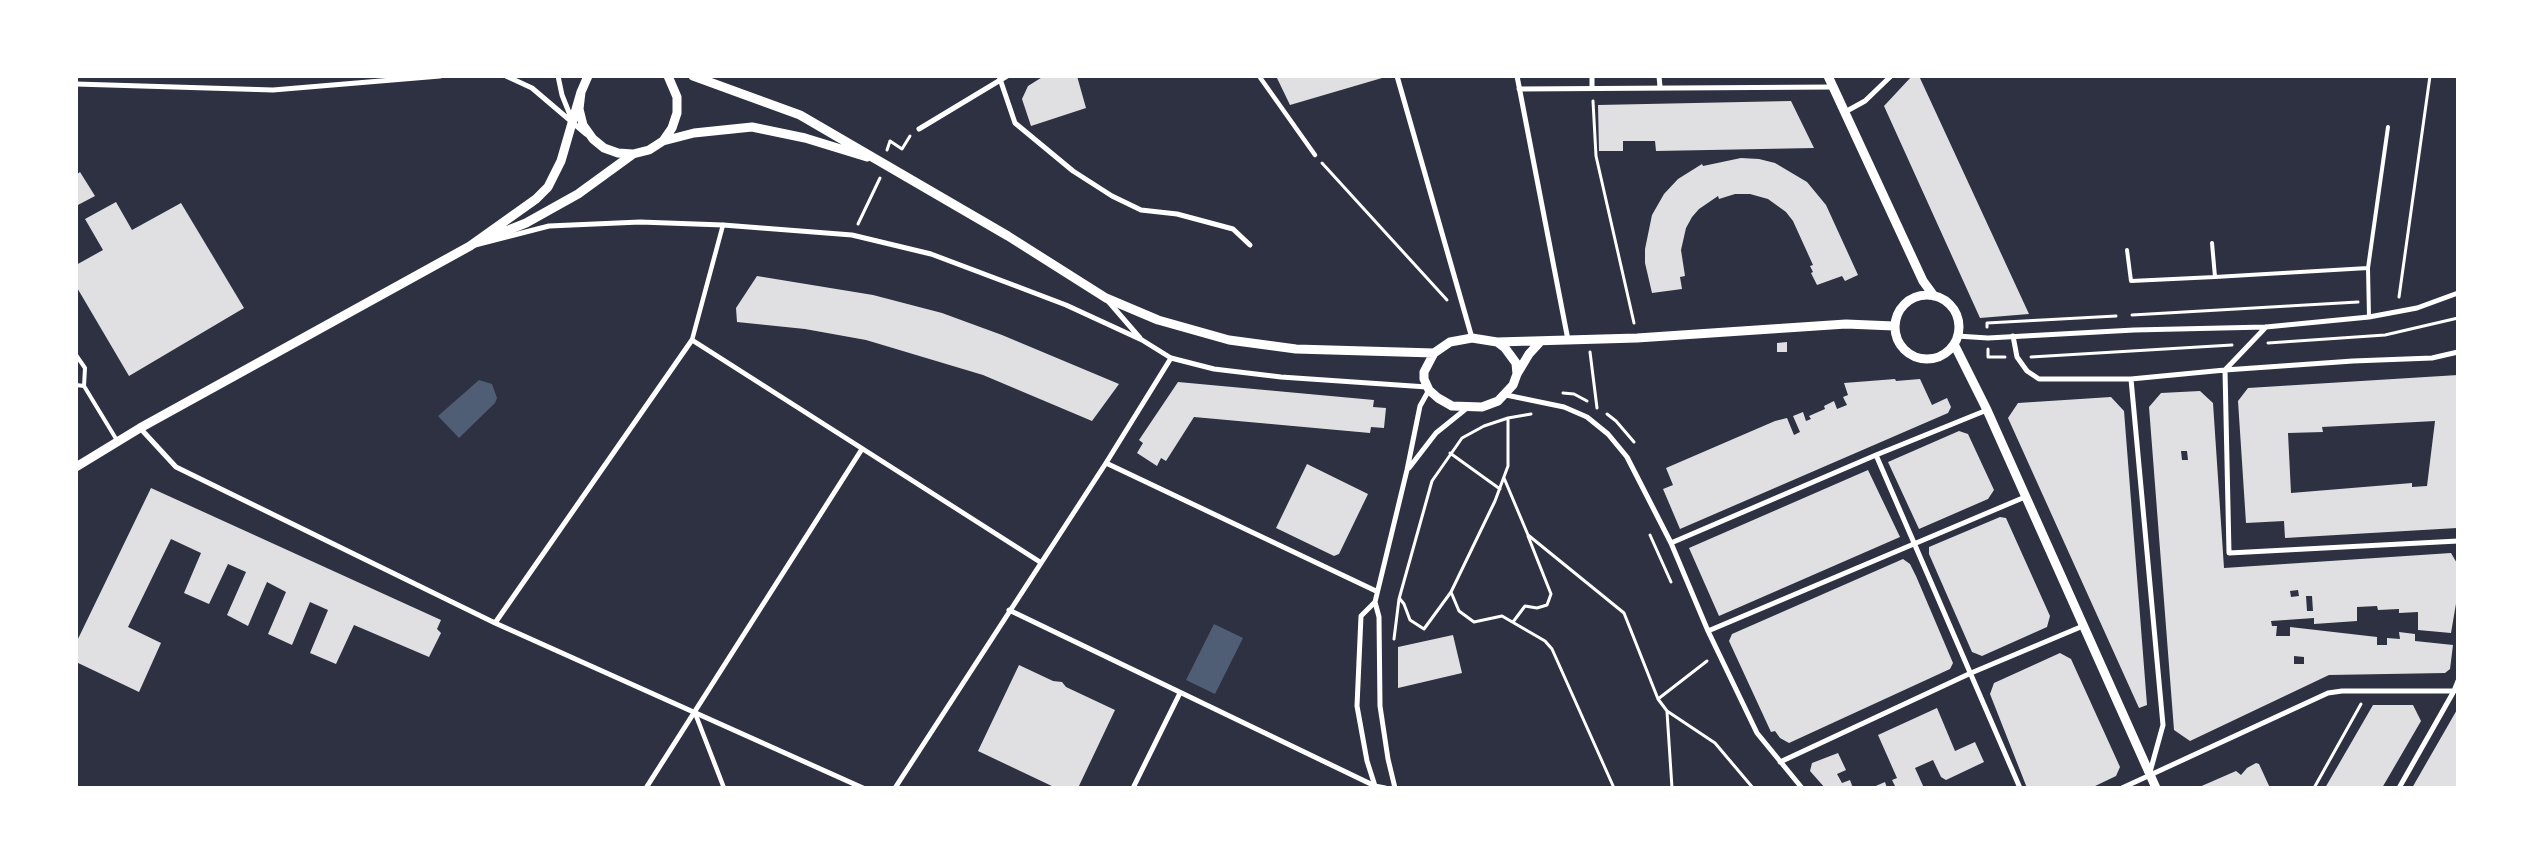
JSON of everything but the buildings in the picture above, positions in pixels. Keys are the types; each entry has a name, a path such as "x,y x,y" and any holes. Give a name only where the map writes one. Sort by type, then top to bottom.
{"street":[{"path":"76,84 274,90 440,76"},
{"path":"506,76 532,88 592,139 604,148 618,154 633,154 649,150 663,141 709,130 752,127 805,138 883,162"},
{"path":"558,76 562,95 573,123"},
{"path":"470,246 536,199 548,187 561,161 581,92 588,76"},
{"path":"663,141 672,128 677,113 677,97 668,76"},
{"path":"693,76 800,115 883,162 1106,298 1158,320 1229,340 1296,349 1434,353"},
{"path":"919,129 1000,78 1007,76"},
{"path":"1259,76 1315,155"},
{"path":"1397,76 1472,338"},
{"path":"1517,76 1568,340"},
{"path":"1592,76 1592,88"},
{"path":"1659,76 1660,87"},
{"path":"1828,76 1923,281 1934,296"},
{"path":"1845,112 1865,100 1891,76"},
{"path":"1000,78 1015,122 1073,171 1112,196 1141,210 1177,214 1233,229 1250,245"},
{"path":"1519,89 1833,87"},
{"path":"581,92 579,109 583,125 592,139"},
{"path":"76,467 140,428 470,246 526,223 578,194 633,154"},
{"path":"470,246 549,226 640,222 723,225 852,235 931,254 1066,305 1142,340 1171,358 1214,368 1281,377 1428,388"},
{"path":"495,623 692,340 723,225"},
{"path":"1915,297 1934,296 1944,300 1956,315 1959,325 1956,340 1944,354 1929,359 1914,357 1902,348 1894,326 1898,312 1915,297 1923,281"},
{"path":"1956,340 2013,336 2266,327 2369,316 2417,308 2458,293"},
{"path":"1106,298 1142,340"},
{"path":"1540,342 1529,354 1506,395 1482,408 1452,406 1438,398 1428,388 1424,372 1434,353 1450,342 1472,338 1497,342 1540,342 1637,338 1846,324 1894,326"},
{"path":"2266,327 2252,344 2225,370 2229,553 2458,541"},
{"path":"2013,336 2018,358 2027,372 2039,380 2132,380 2225,370 2353,361 2432,358 2458,352"},
{"path":"692,340 1040,562"},
{"path":"1956,340 2156,788"},
{"path":"1497,342 1512,354 1516,363 1517,374"},
{"path":"895,788 1106,463 1171,358"},
{"path":"2132,380 2163,725 2150,775"},
{"path":"1395,788 1388,759 1380,706 1379,617 1375,602 1376,591 1407,470 1420,406 1428,388"},
{"path":"1506,395 1564,407 1587,417 1608,434 1627,457 1671,543 1708,631 1757,733 1802,788"},
{"path":"1407,470 1436,434 1467,408"},
{"path":"1671,543 1876,455 1987,410"},
{"path":"140,428 176,467 495,623 863,788"},
{"path":"646,788 862,449"},
{"path":"1876,455 1916,542 2020,788"},
{"path":"1106,463 1376,591"},
{"path":"1708,631 2025,497"},
{"path":"1375,602 1361,616 1357,706 1366,761 1375,787"},
{"path":"1009,610 1375,787 1385,788"},
{"path":"1780,762 1971,673 2083,626"},
{"path":"2399,788 2458,681"},
{"path":"2122,788 2322,696 2342,691 2454,691"},
{"path":"1133,788 1180,693"},
{"path":"694,713 724,788"}],"lane":[{"path":"2369,316 2368,268 2388,126"},
{"path":"2212,243 2215,277"},
{"path":"2127,250 2130,281 2368,268"},
{"path":"76,355 86,368 84,386 118,442"},
{"path":"76,385 84,386"}],"path":[{"path":"2399,297 2430,76"},
{"path":"1592,88 1596,156 1637,338"},
{"path":"1315,155 1448,301"},
{"path":"2407,295 2369,301 1986,323 1988,357 2018,358 2385,335 2458,318"},
{"path":"1588,339 1597,408"},
{"path":"1393,642 1400,599 1432,481 1462,438 1484,426 1508,418 1536,415"},
{"path":"1400,599 1410,620 1424,629 1451,592 1500,489 1508,466 1508,418"},
{"path":"1450,453 1500,489"},
{"path":"1504,478 1551,594 1547,605 1537,608 1525,606 1513,622"},
{"path":"1647,527 1674,589"},
{"path":"1528,535 1624,613 1658,699 1667,711 1715,742 1752,788"},
{"path":"1451,592 1459,611 1474,622 1502,616 1545,641 1552,649 1614,788"},
{"path":"1658,699 1707,661 1704,654"},
{"path":"2314,788 2369,690"},
{"path":"1667,711 1672,788"}],"water":[{"path":"479,380 492,384 497,398 495,403 459,438 438,416"},
{"path":"1214,624 1243,638 1215,694 1186,680"}]}
